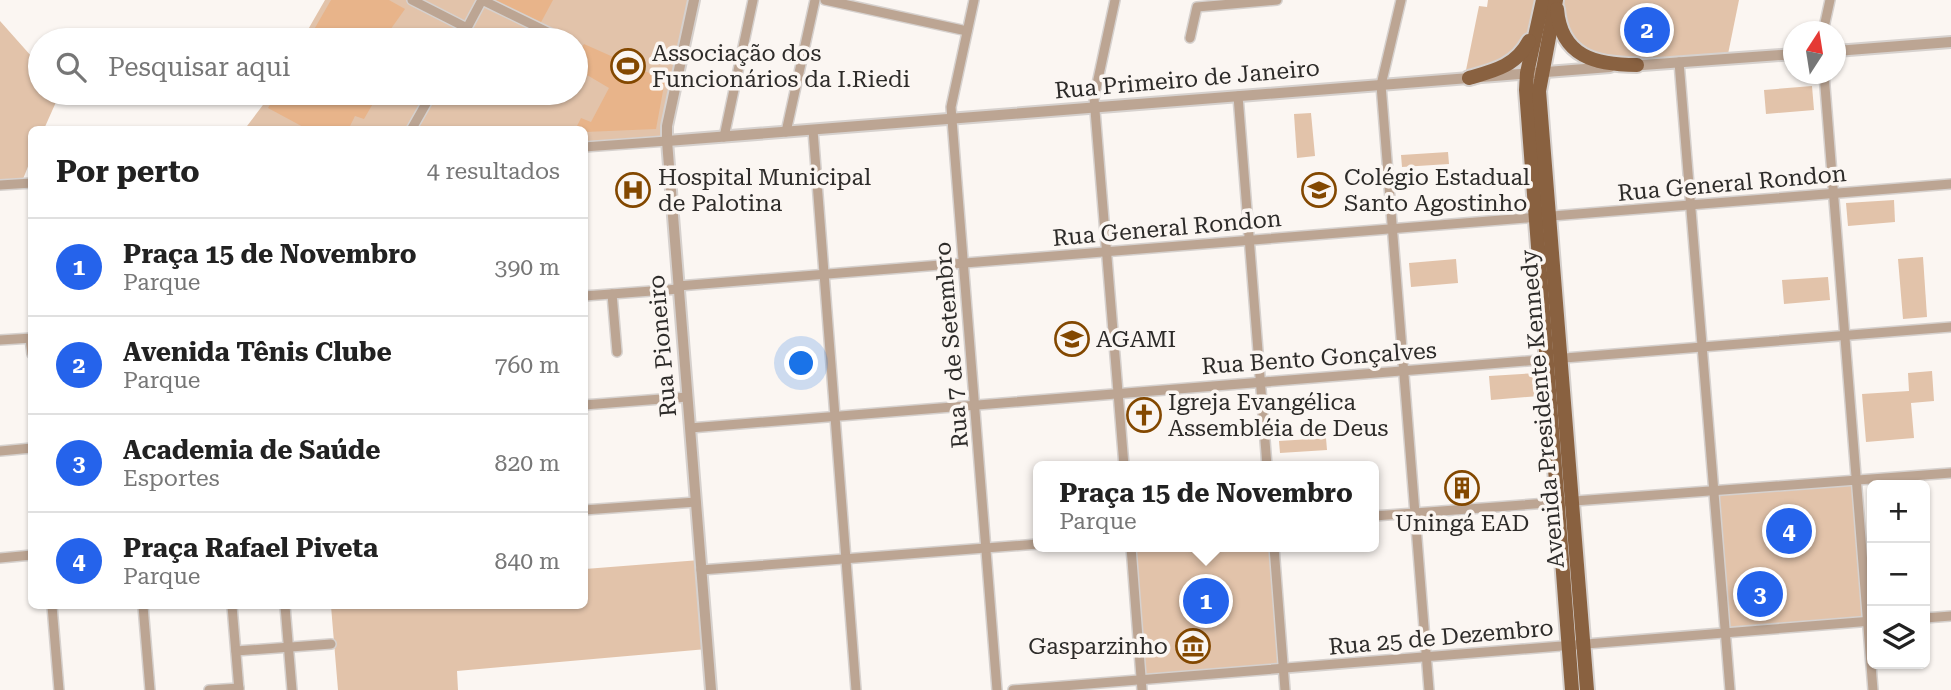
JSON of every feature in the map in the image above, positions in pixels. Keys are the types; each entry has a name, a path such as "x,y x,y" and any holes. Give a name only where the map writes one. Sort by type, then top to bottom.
{"main road":[{"name":"Avenida Presidente Kennedy","path":"1543,0 1534,73 1539,91 1545,359 1564,500 1576,645 1587,690"},
{"path":"1469,78 1508,65 1521,55 1530,40 1543,0"},
{"name":"Avenida Presidente Kennedy","path":"1534,73 1557,0"},
{"path":"1557,0 1560,26 1566,40 1577,51 1600,63 1637,65"},
{"name":"Avenida Presidente Kennedy","path":"1542,217 1561,358 1564,500"},
{"name":"Avenida Presidente Kennedy","path":"1572,690 1576,645"}],"street":[{"path":"412,0 467,28 482,0 539,28"},
{"name":"Rua Pioneiro","path":"694,0 667,126 667,141 711,690"},
{"path":"724,137 753,0"},
{"path":"786,132 815,0"},
{"path":"825,0 967,31"},
{"name":"Rua 7 de Setembro","path":"974,0 951,107 997,690"},
{"path":"1115,0 1094,103 1124,461"},
{"path":"1191,38 1197,7 1277,0"},
{"path":"1401,0 1381,85 1429,690"},
{"path":"1825,21 1830,0"},
{"path":"1846,50 1951,42"},
{"name":"Rua Primeiro de Janeiro","path":"588,147 952,119 1094,103 1238,96 1783,55"},
{"path":"1679,62 1730,690"},
{"path":"1825,84 1868,606"},
{"path":"1238,96 1267,461"},
{"path":"413,126 425,105"},
{"path":"813,130 856,690"},
{"path":"0,185 28,183"},
{"name":"Rua General Rondon","path":"588,296 1951,184"},
{"path":"612,295 617,352"},
{"name":"Rua Bento Gonçalves","path":"690,428 1951,327"},
{"path":"0,340 28,338"},
{"path":"588,405 687,397"},
{"path":"0,451 28,448"},
{"path":"1379,516 1951,473"},
{"path":"588,510 696,502"},
{"path":"701,570 1033,544"},
{"path":"1131,552 1142,685"},
{"path":"1274,552 1285,690"},
{"path":"0,558 28,555"},
{"path":"52,609 59,690"},
{"path":"143,609 150,690"},
{"path":"209,690 239,689 232,609"},
{"path":"285,609 292,690"},
{"path":"1930,618 1951,616"},
{"name":"Rua 25 de Dezembro","path":"1013,690 1142,685 1283,669 1867,622"},
{"path":"236,651 331,644"},
{"path":"1872,669 1873,690"}],"shaded area":[{"name":"Associação dos Funcionários da I.Riedi","path":"325,0 694,0 667,141 588,147 588,126 247,126 263,105 588,105 588,28 309,28"},
{"path":"331,0 389,0 405,9 392,28 315,28"},
{"path":"483,0 553,0 539,26"},
{"path":"1488,0 1540,0 1529,34 1517,52 1498,63 1465,75 1479,6 1487,7"},
{"path":"1557,0 1739,0 1727,59 1637,65 1577,51"},
{"path":"0,21 28,52 28,105 55,105 45,126 28,126 28,166 21,184 0,185"},
{"path":"588,46 665,80 656,129 588,132 588,126 577,126 581,118 591,122 609,88 588,76"},
{"path":"1812,86 1814,110 1766,114 1764,90"},
{"path":"270,105 372,105 364,119 355,116 350,126 301,126 268,108"},
{"path":"1311,113 1315,156 1297,158 1294,114"},
{"path":"1448,152 1449,164 1402,167 1401,155"},
{"path":"1894,200 1895,222 1848,226 1846,203"},
{"path":"1923,257 1927,317 1903,319 1898,259"},
{"path":"1456,259 1458,283 1411,287 1409,263"},
{"path":"1828,277 1830,300 1784,304 1782,280"},
{"path":"1932,371 1934,401 1911,403 1914,438 1866,442 1862,394 1909,391 1908,373"},
{"path":"1537,373 1539,396 1491,400 1489,376"},
{"path":"1326,438 1327,450 1280,453 1279,441"},
{"path":"1856,480 1867,622 1725,634 1713,490"},
{"path":"1131,552 1274,552 1283,669 1141,680"},
{"path":"700,560 707,649 457,671 458,690 338,690 331,609 588,609 588,569"}],"place":[{"name":"Avenida Tênis Clube","path":"1647,30"},
{"name":"Associação dos Funcionários da I.Riedi","path":"628,66"},
{"name":"Hospital Municipal de Palotina","path":"633,190"},
{"name":"Colégio Estadual Santo Agostinho","path":"1319,190"},
{"name":"AGAMI","path":"1072,339"},
{"name":"Igreja Evangélica Assembléia de Deus","path":"1144,415"},
{"name":"Uningá EAD","path":"1462,488"},
{"name":"Praça Rafael Piveta","path":"1789,531"},
{"name":"Academia de Saúde","path":"1760,594"},
{"name":"Praça 15 de Novembro","path":"1206,601"},
{"name":"Gasparzinho","path":"1193,646"}]}
